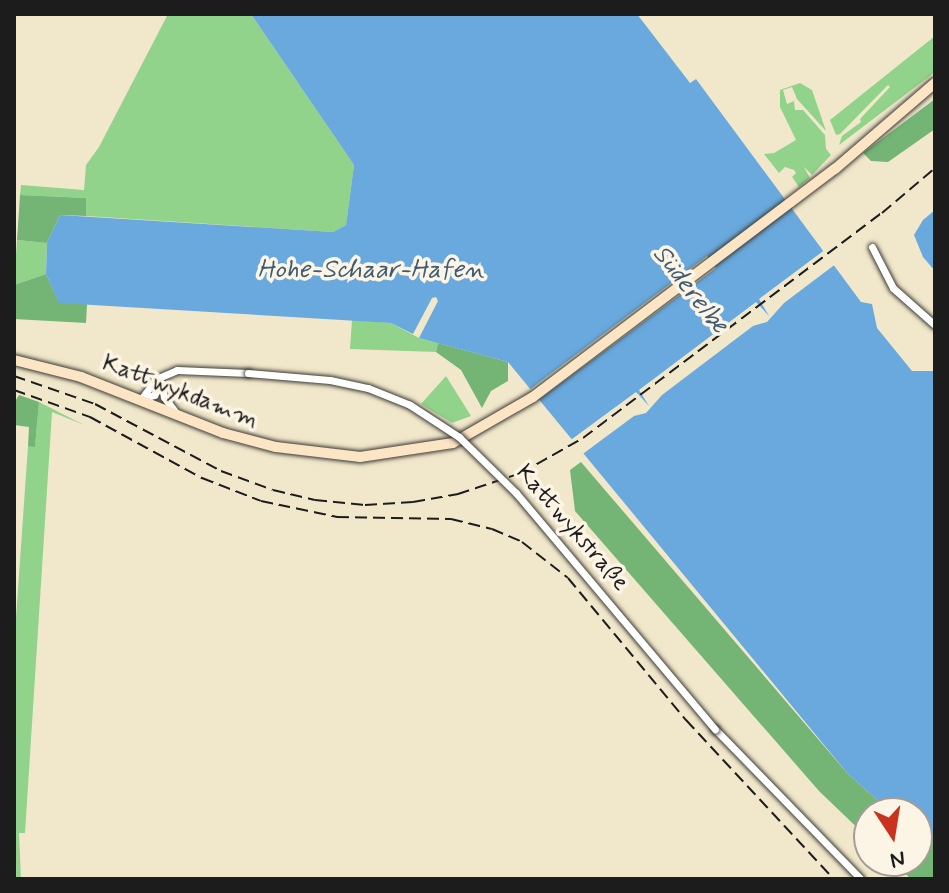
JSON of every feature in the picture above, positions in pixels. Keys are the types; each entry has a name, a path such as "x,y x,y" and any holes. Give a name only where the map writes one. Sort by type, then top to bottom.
{"main road":[{"name":"Kattwykdamm","path":"14,360 60,370 250,441 333,454 393,451 474,430 533,397 793,202 935,83"}],"street":[{"path":"872,247 898,295 935,325"},
{"name":"Kattwykstraße","path":"162,381 184,369 330,380 368,388 410,405 450,429 516,493 715,729 861,879"},
{"path":"141,399 150,385 162,381 166,401 178,415"}],"green space":[{"path":"168,14 251,14 354,165 346,225 333,232 86,216 86,198 20,195 21,185 84,190 86,165 99,147"},
{"path":"935,36 935,72 839,145 842,136 861,122 860,119 890,87 888,85 840,134 836,135 830,120"},
{"path":"800,83 812,90 826,131 797,99 792,87 783,90 787,104 794,101 795,110 803,110 825,135 826,149 831,155 812,175 804,167 810,178 799,187 792,177 796,173 794,170 785,167 779,173 764,154 774,153 796,140 780,107 780,90"},
{"path":"935,99 935,129 888,162 871,161 863,153"},
{"path":"20,195 86,198 86,216 60,215 47,243 17,240"},
{"path":"17,240 47,243 46,274 14,285"},
{"path":"46,274 59,302 87,304 86,323 14,319 14,285"},
{"path":"352,320 391,323 419,338 438,343 436,352 350,349"},
{"path":"438,343 508,362 508,381 491,391 482,408 461,370 436,352"},
{"path":"446,376 471,416 452,423 421,404"},
{"path":"19,395 39,402 35,447 28,446 29,427 14,425 14,403"},
{"path":"39,402 84,425 52,412 25,833 19,833 21,879 14,879 14,646 28,446 35,446"},
{"path":"581,462 848,774 874,797 853,797 853,824 819,791 575,511 570,470"},
{"path":"933,840 935,879 909,877 933,877"}],"water":[{"path":"251,14 637,14 690,83 696,79 861,302 872,304 877,328 912,371 935,371 935,841 933,797 874,797 848,774 508,362 419,338 438,301 436,297 432,298 413,334 391,323 59,303 46,274 47,243 60,215 333,232 346,225 354,165"},
{"path":"935,210 935,271 923,257 914,235 923,220"}],"pier":[{"path":"826,249 837,263 784,303 767,322 753,326 662,395 646,413 634,416 580,456 568,442 636,392 649,406 639,390 756,302 769,316 759,299"},
{"path":"707,256 716,268 537,401 529,390"}],"railway":[{"path":"14,376 95,404 221,471 273,490 315,500 365,505 413,502 458,494 521,473 583,438 882,213 935,168"},
{"path":"14,390 90,417 202,478 261,501 337,517 451,519 492,529 522,542 568,578 686,720 834,879"}],"water label":[{"name":"Hohe-Schaar-Hafen","path":"371,271"},
{"name":"Süderelbe","path":"689,290"}]}
